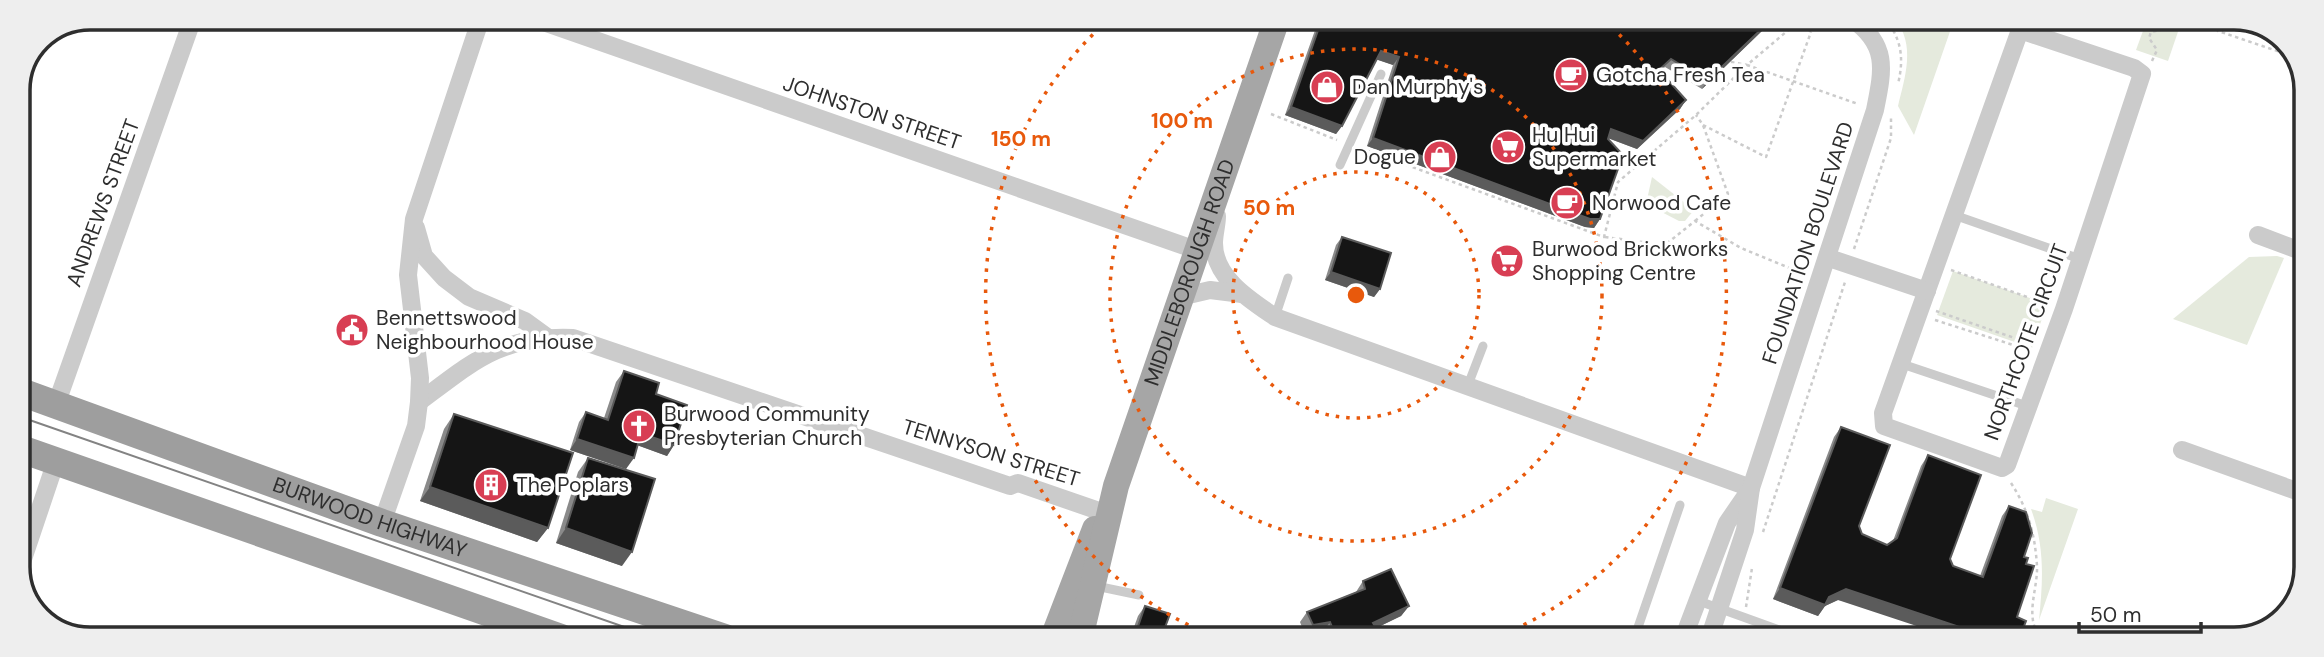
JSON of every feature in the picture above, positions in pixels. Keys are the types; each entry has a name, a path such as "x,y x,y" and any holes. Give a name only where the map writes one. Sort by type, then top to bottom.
{"highway":[{"name":"BURWOOD HIGHWAY","path":"30,395 659,627"},
{"path":"30,452 530,627"}],"main road":[{"name":"MIDDLEBOROUGH ROAD","path":"1083,627 1116,486 1273,30"},
{"name":"MIDDLEBOROUGH ROAD","path":"1057,627 1102,512 1116,486"}],"street":[{"name":"ANDREWS STREET","path":"56,405 189,30"},
{"path":"382,523 416,426 419,402 420,378 409,300 414,219 477,30"},
{"name":"JOHNSTON STREET","path":"566,30 1196,250"},
{"name":"FOUNDATION BOULEVARD","path":"1713,627 1745,530 1751,488 1829,258 1883,111 1880,53 1868,30"},
{"name":"NORTHCOTE CIRCUIT","path":"2012,30 1954,215 1883,413 1884,426 2002,468 2007,465 2064,309 2142,74 2027,30"},
{"path":"1213,201 1218,218 1214,246 1219,266 1242,294 1275,317 1751,488"},
{"name":"TENNYSON STREET","path":"414,219 424,256 444,278 469,298 525,321 547,337"},
{"path":"2258,235 2294,248"},
{"path":"1829,258 1849,265 1922,304"},
{"path":"1180,297 1210,290 1242,294"},
{"name":"TENNYSON STREET","path":"419,402 482,356 515,341 547,337 573,338 1010,486 1018,483 1102,512"},
{"path":"2182,450 2294,490"},
{"path":"30,538 56,461"},
{"name":"FOUNDATION BOULEVARD","path":"1687,627 1727,523 1751,488"}],"lane":[{"path":"1340,165 1347,144 1381,74"},
{"path":"1954,215 2080,259"},
{"path":"1275,317 1288,278"},
{"path":"1468,386 1483,346"},
{"path":"1902,364 2027,406"},
{"path":"1638,627 1680,505"},
{"path":"1094,586 1139,595"},
{"path":"1696,600 1768,627"}],"path":[{"path":"1604,237 1618,182 1788,30"},
{"path":"1808,30 1811,33"},
{"path":"1703,125 1766,156 1812,30"},
{"path":"1894,30 1897,34 1902,65 1897,89"},
{"path":"2138,72 2155,59 2157,50 2149,38 2151,32 2169,30"},
{"path":"2217,30 2282,52"},
{"path":"1731,62 1883,111 1891,138 1760,543"},
{"path":"1271,114 1604,237 1665,245 1728,194 1703,125 1696,115"},
{"path":"1507,202 1509,198"},
{"path":"1695,221 1741,248 1843,289"},
{"path":"1936,265 2064,309"},
{"path":"1922,304 2036,346 2035,352 1922,304"},
{"path":"2002,468 2026,506 2034,539 2037,569 2032,624 2034,627"},
{"path":"1741,627 1756,556"}],"shaded area":[{"path":"1901,30 1951,30 1914,135 1898,106 1906,73 1905,39"},
{"path":"2143,30 2179,30 2168,61 2136,50"},
{"path":"1652,177 1694,210 1685,221 1679,221 1646,204"},
{"path":"2249,257 2284,258 2247,345 2173,319"},
{"path":"1953,271 2047,304 2032,348 1937,315"},
{"path":"2046,498 2078,509 2039,620 2042,564 2039,537 2031,509 2042,512"}],"building":[{"path":"1318,30 1761,30 1707,81 1671,59 1659,70 1686,100 1643,141 1611,129 1608,139 1623,155 1600,219 1590,219 1373,138 1399,57 1381,51 1342,126 1291,107"},
{"path":"1342,237 1391,253 1380,289 1331,272"},
{"name":"Burwood Community Presbyterian Church","path":"624,371 659,383 656,394 687,405 674,445 641,433 634,458 577,439 586,412 608,420"},
{"name":"The Poplars","path":"454,414 573,453 548,528 430,487"},
{"path":"1841,427 1890,445 1859,526 1862,534 1887,545 1897,538 1928,455 1981,475 1950,559 1953,566 1983,577 2009,506 2026,512 2032,533 2024,557 2028,558 2026,564 2034,566 2017,617 2026,621 2024,627 1959,627 1846,589 1829,597 1825,605 1780,588"},
{"path":"588,458 655,479 632,552 566,528"},
{"path":"1391,569 1409,606 1373,623 1375,627 1332,627 1330,622 1313,625 1307,612 1365,589 1363,581"},
{"path":"1145,606 1170,614 1165,627 1138,627"}],"tram line":[{"path":"30,420 624,627"}],"place":[{"name":"Gotcha Fresh Tea","path":"1571,75"},
{"name":"Dan Murphy's","path":"1327,87"},
{"name":"Hu Hui Supermarket","path":"1508,147"},
{"name":"Dogue","path":"1440,157"},
{"name":"Norwood Cafe","path":"1567,203"},
{"name":"Burwood Brickworks Shopping Centre","path":"1507,261"},
{"name":"Bennettswood Neighbourhood House","path":"352,330"},
{"name":"Burwood Community Presbyterian Church","path":"639,426"},
{"name":"The Poplars","path":"491,485"}]}
